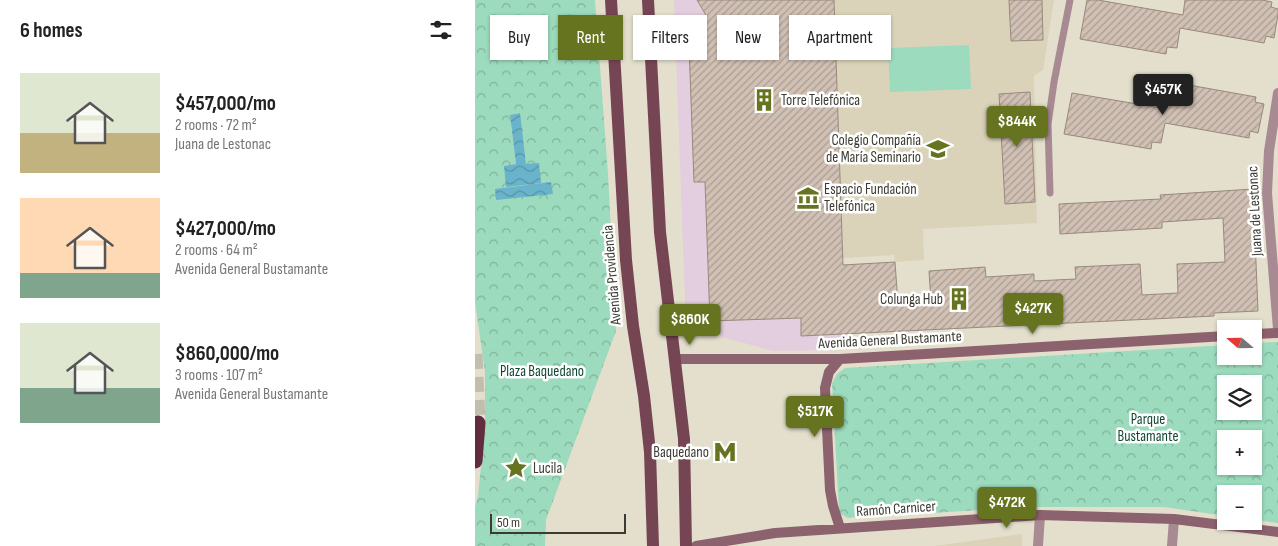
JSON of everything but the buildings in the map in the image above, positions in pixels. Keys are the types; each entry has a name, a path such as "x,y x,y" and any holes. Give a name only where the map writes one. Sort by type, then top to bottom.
{"highway":[{"path":"475,461 478,423"}],"main road":[{"name":"Avenida Providencia","path":"611,0 627,268 650,452 653,546"},
{"path":"648,0 660,232 684,439 687,546"},
{"path":"1263,334 1278,333"},
{"name":"Avenida General Bustamante","path":"675,359 840,359 1217,337"},
{"path":"840,359 829,372 825,388 830,490 840,528"},
{"name":"Ramón Carnicer","path":"696,546 775,532 1040,515 1174,518 1278,532"}],"street":[{"name":"Juana de Lestonac","path":"1278,93 1269,151 1267,193 1278,329"},
{"path":"1038,546 1040,515"},
{"path":"1172,546 1174,518"}],"lane":[{"path":"1050,193 1048,166 1049,115 1070,0"}],"shaded area":[{"name":"Torre Telefónica","path":"674,0 834,0 835,15 789,15 789,60 836,60 846,350 773,351 686,327 676,60 707,60 707,15 675,15"},
{"name":"Colegio Compañía de María Seminario","path":"834,0 1054,0 1043,70 1034,76 1037,223 923,229 924,260 895,262 894,255 843,258 836,60 891,60 891,15 835,15"},
{"path":"1022,534 1022,546 935,546"}],"green space":[{"name":"Plaza Baquedano","path":"475,0 595,0 596,15 558,15 558,60 599,60 608,174 616,331 546,520 545,546 475,546 475,507 478,496 485,424 485,372 475,302","holes":["519,113 526,164 504,166 516,164 510,115"]},
{"path":"969,45 971,89 890,92 889,60 891,60 891,48"},
{"name":"Parque Bustamante","path":"1278,342 1278,523 1262,521 1262,485 1217,485 1217,515 1164,507 1025,507 933,513 926,506 861,510 856,517 848,518 841,514 839,510 832,383 837,374 845,368 1217,346 1217,365 1263,365 1263,343"}],"water":[{"path":"520,113 526,164 539,163 541,183 506,187 504,166 516,164 510,115"},
{"path":"551,182 553,194 496,200 495,189"}],"tunnel":[{"path":"475,354 478,423"}],"place":[{"name":"Torre Telefónica","path":"764,100"},
{"name":"Colegio Compañía de María Seminario","path":"938,149"},
{"name":"Espacio Fundación Telefónica","path":"808,198"},
{"name":"Colunga Hub","path":"959,299"},
{"name":"Baquedano","path":"725,452"},
{"name":"Lucila","path":"516,468"}]}
